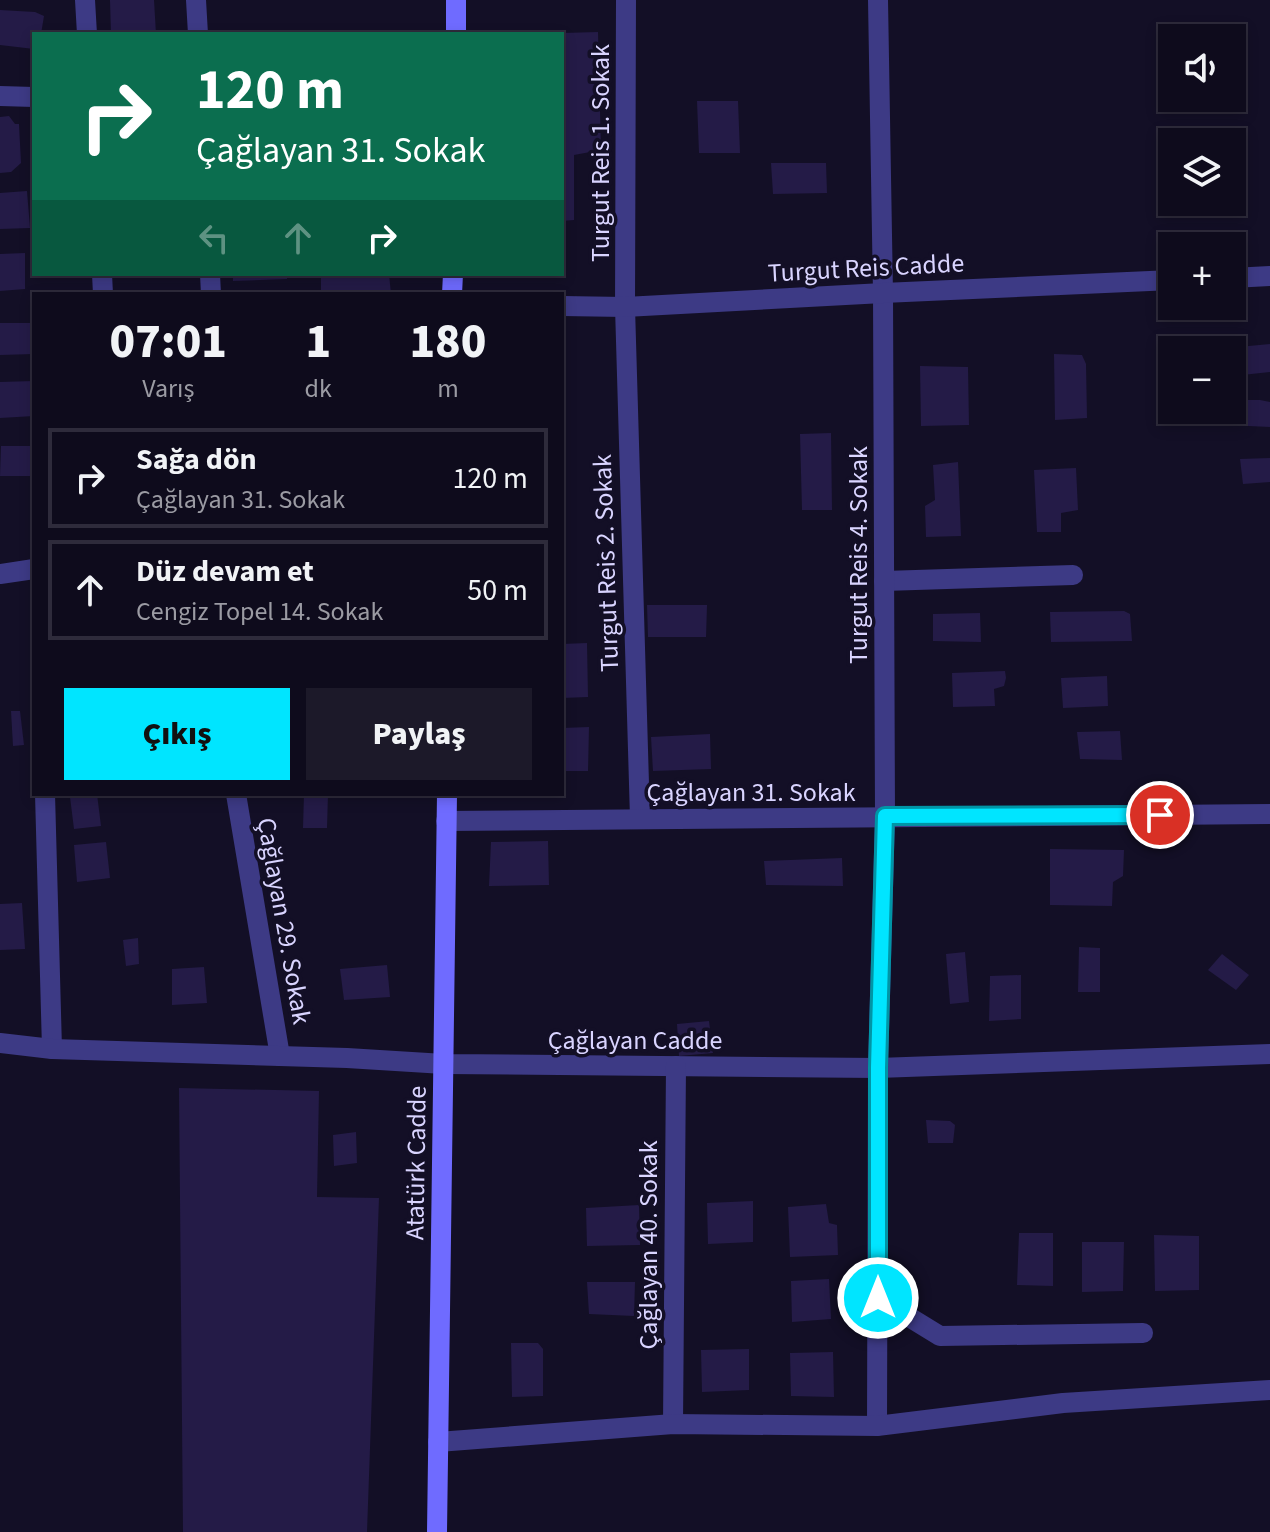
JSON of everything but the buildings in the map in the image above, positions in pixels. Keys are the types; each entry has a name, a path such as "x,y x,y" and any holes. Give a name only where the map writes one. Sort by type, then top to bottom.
{"main road":[{"path":"456,0 456,32"},
{"name":"Atatürk Cadde","path":"437,1532 447,796"}],"street":[{"path":"85,0 87,32"},
{"path":"196,0 198,32"},
{"name":"Turgut Reis 1. Sokak","path":"625,307 626,0"},
{"name":"Turgut Reis 4. Sokak","path":"877,1426 878,1068 885,816 883,293 878,0"},
{"path":"0,96 32,97"},
{"path":"1246,277 1270,276"},
{"name":"Turgut Reis Cadde","path":"564,306 625,307 1158,281"},
{"name":"Turgut Reis 2. Sokak","path":"625,307 640,818"},
{"path":"0,574 32,569"},
{"path":"884,581 1073,575"},
{"path":"45,796 52,1049"},
{"name":"Çağlayan 29. Sokak","path":"236,796 280,1056"},
{"name":"Çağlayan 31. Sokak","path":"446,821 1270,814"},
{"name":"Çağlayan Cadde","path":"0,1043 52,1049 444,1064 878,1068 1270,1054"},
{"name":"Çağlayan 40. Sokak","path":"673,1424 676,1066"},
{"path":"878,1298 940,1336 1143,1333"},
{"path":"438,1442 673,1424 877,1426 1063,1403 1270,1390"}],"route":[{"path":"878,1298 878,1068 885,816 1160,815"}]}
